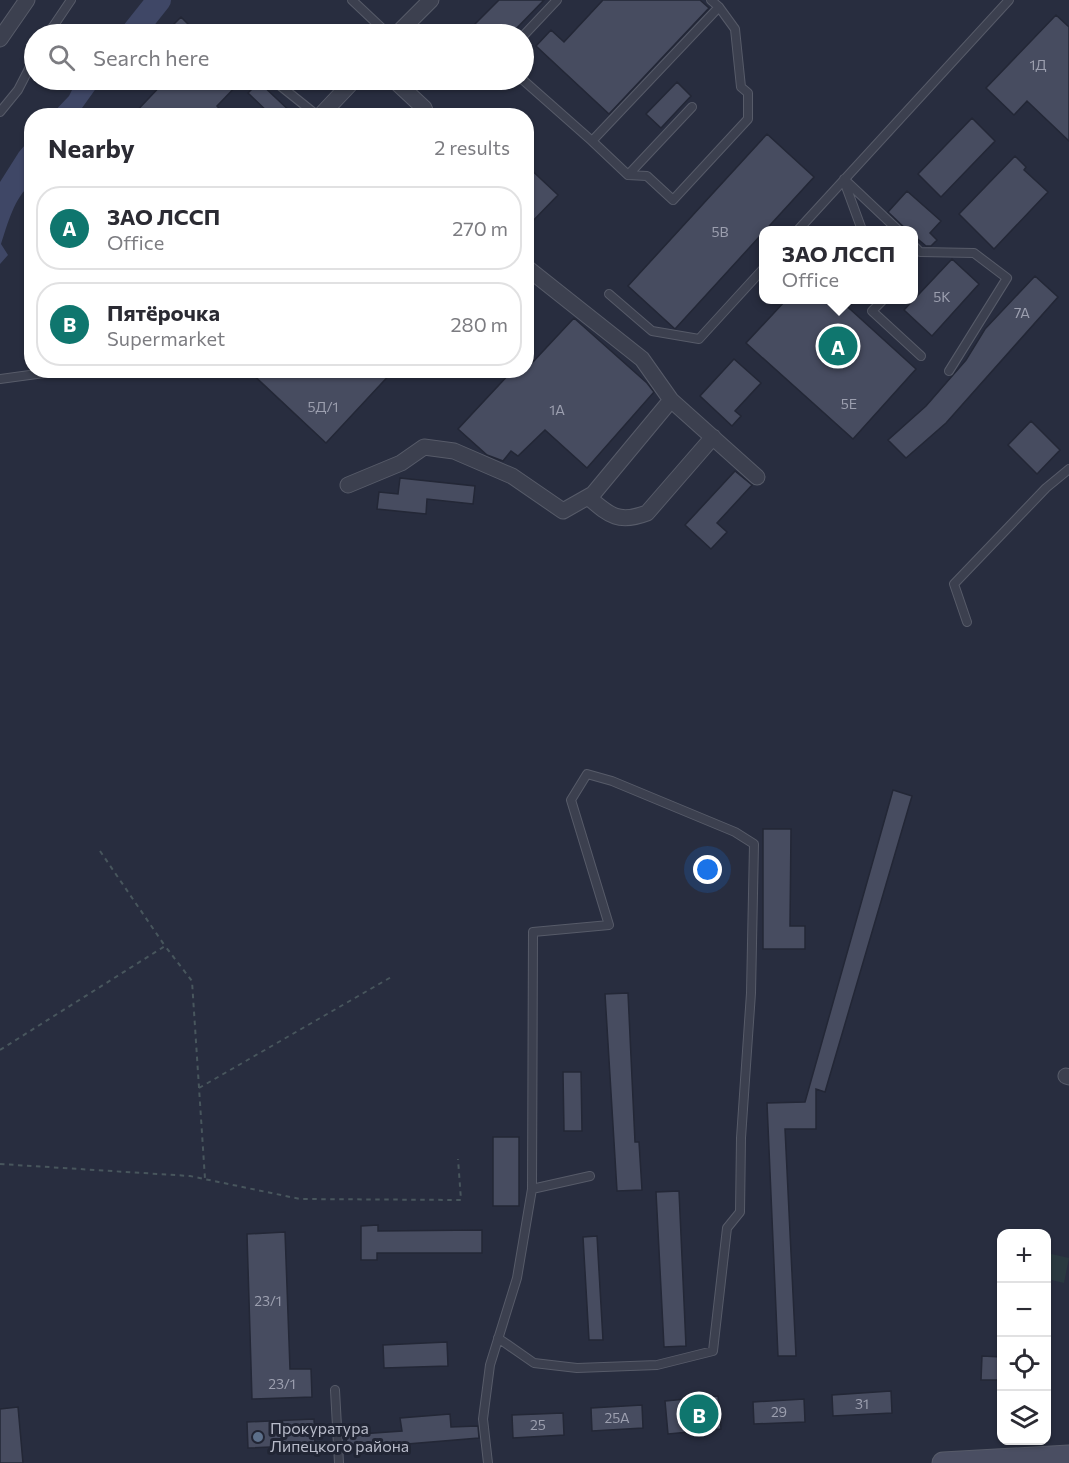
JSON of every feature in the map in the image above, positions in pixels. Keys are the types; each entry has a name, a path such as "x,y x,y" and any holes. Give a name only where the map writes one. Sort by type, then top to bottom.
{"street":[{"path":"0,39 27,0"},
{"path":"407,24 430,0"},
{"path":"327,108 344,90"},
{"path":"405,90 424,108"},
{"path":"534,273 642,359 671,400 757,477"},
{"path":"348,485 400,463 424,447 454,451 512,476 563,511 588,497 671,400"},
{"path":"588,497 611,517 633,518 647,513 712,437"},
{"path":"942,1463 1069,1456"}],"lane":[{"path":"55,24 71,0"},
{"path":"352,0 377,24"},
{"path":"534,24 556,0"},
{"path":"534,90 628,175 647,176 673,200 748,119 748,93 741,87 735,29 711,0"},
{"path":"802,226 1009,0"},
{"path":"592,141 719,7"},
{"path":"0,112 18,90 24,78"},
{"path":"286,90 309,108"},
{"path":"628,175 692,107"},
{"path":"843,179 860,226"},
{"path":"843,179 893,226"},
{"path":"918,250 920,252 974,253 1007,278 949,371"},
{"path":"609,294 652,331 699,339 759,273"},
{"path":"879,304 872,311 921,356"},
{"path":"0,379 24,376"},
{"path":"966,622 954,584 1046,488 1069,469"},
{"path":"488,1463 483,1419 490,1365 498,1338 517,1278 531,1189 533,932 609,925 571,800 587,774 632,789 735,832 754,844 751,993 741,1138 740,1212 727,1228 713,1351 657,1365 577,1368 534,1363 498,1338"},
{"path":"531,1189 590,1176"},
{"path":"335,1390 339,1463"}],"path":[{"path":"100,851 165,946 192,981 206,1179"},
{"path":"0,1050 165,946"},
{"path":"199,1088 393,976"},
{"path":"0,1164 190,1176 300,1199 461,1200 458,1159"}],"shaded area":[{"path":"1051,1254 1069,1258 1064,1283 1051,1280"}],"water":[{"path":"145,7 159,14 146,24 125,24"},
{"path":"72,90 95,90 82,108 58,108"},
{"path":"24,146 24,191 12,212 1,244 8,255 0,264 0,182"}],"building":[{"path":"499,0 544,0 521,24 475,24"},
{"path":"603,0 700,0 709,8 609,114 536,46 551,30 564,42"},
{"path":"1056,15 1069,27 1069,141 1027,101 1014,115 986,88"},
{"path":"181,17 188,24 174,24"},
{"path":"677,82 691,96 661,128 646,114"},
{"path":"157,90 232,90 217,106 219,108 140,108"},
{"path":"251,90 267,90 287,108 264,108 248,93"},
{"path":"972,118 995,141 941,197 918,174"},
{"path":"767,134 814,177 769,226 759,226 759,237 675,329 628,286"},
{"path":"1015,156 1026,167 1024,170 1048,192 994,249 959,214"},
{"path":"534,172 558,195 534,220"},
{"path":"907,191 941,221 930,233 937,240 931,246 926,246 918,239 918,226 903,226 888,212"},
{"path":"952,259 979,284 932,336 904,310 910,304 918,304 918,295"},
{"path":"1035,276 1058,297 946,423 906,458 888,440 926,406 966,360 985,329"},
{"path":"782,304 844,304 916,369 853,439 746,343"},
{"path":"574,318 647,383 654,392 587,468 545,430 518,456 511,451 503,461 487,455 458,429 506,378 534,378 534,361"},
{"path":"734,359 761,383 735,411 741,416 732,426 700,396"},
{"path":"257,378 387,378 326,443"},
{"path":"1031,421 1060,450 1037,474 1008,445"},
{"path":"735,471 752,485 717,523 727,532 711,549 685,525"},
{"path":"400,478 475,486 473,504 427,499 426,514 377,509 379,492 398,494"},
{"path":"893,790 912,796 825,1092 816,1089 816,1129 785,1129 796,1356 778,1356 767,1103 805,1102"},
{"path":"763,829 791,829 790,926 805,926 805,949 763,949"},
{"path":"628,993 635,1142 639,1142 642,1190 617,1191 605,994"},
{"path":"563,1072 581,1072 582,1131 564,1131"},
{"path":"493,1137 519,1137 519,1206 493,1206"},
{"path":"679,1191 686,1346 664,1347 656,1192"},
{"path":"378,1225 378,1231 482,1230 482,1253 377,1253 377,1260 361,1260 361,1226"},
{"path":"285,1232 290,1369 311,1369 312,1397 252,1399 247,1234"},
{"path":"597,1236 603,1340 589,1340 583,1237"},
{"path":"447,1342 448,1366 384,1368 383,1345"},
{"path":"982,1356 997,1357 997,1380 981,1380"},
{"path":"891,1391 892,1413 833,1416 832,1395"},
{"path":"718,1396 721,1429 668,1434 665,1401"},
{"path":"804,1399 805,1422 754,1424 753,1402"},
{"path":"642,1405 643,1428 592,1431 591,1408"},
{"path":"18,1407 23,1463 0,1463 0,1409"},
{"path":"563,1413 564,1435 513,1438 512,1415"},
{"path":"450,1414 451,1427 478,1426 479,1438 347,1449 346,1435 402,1431 400,1418"},
{"path":"314,1419 315,1445 248,1448 247,1422"}],"waterway":[{"path":"140,24 159,0"}],"place":[{"name":"ЗАО ЛССП","path":"838,346"},
{"name":"Пятёрочка","path":"699,1414"},
{"name":"Прокуратура Липецкого района","path":"258,1437"}]}
